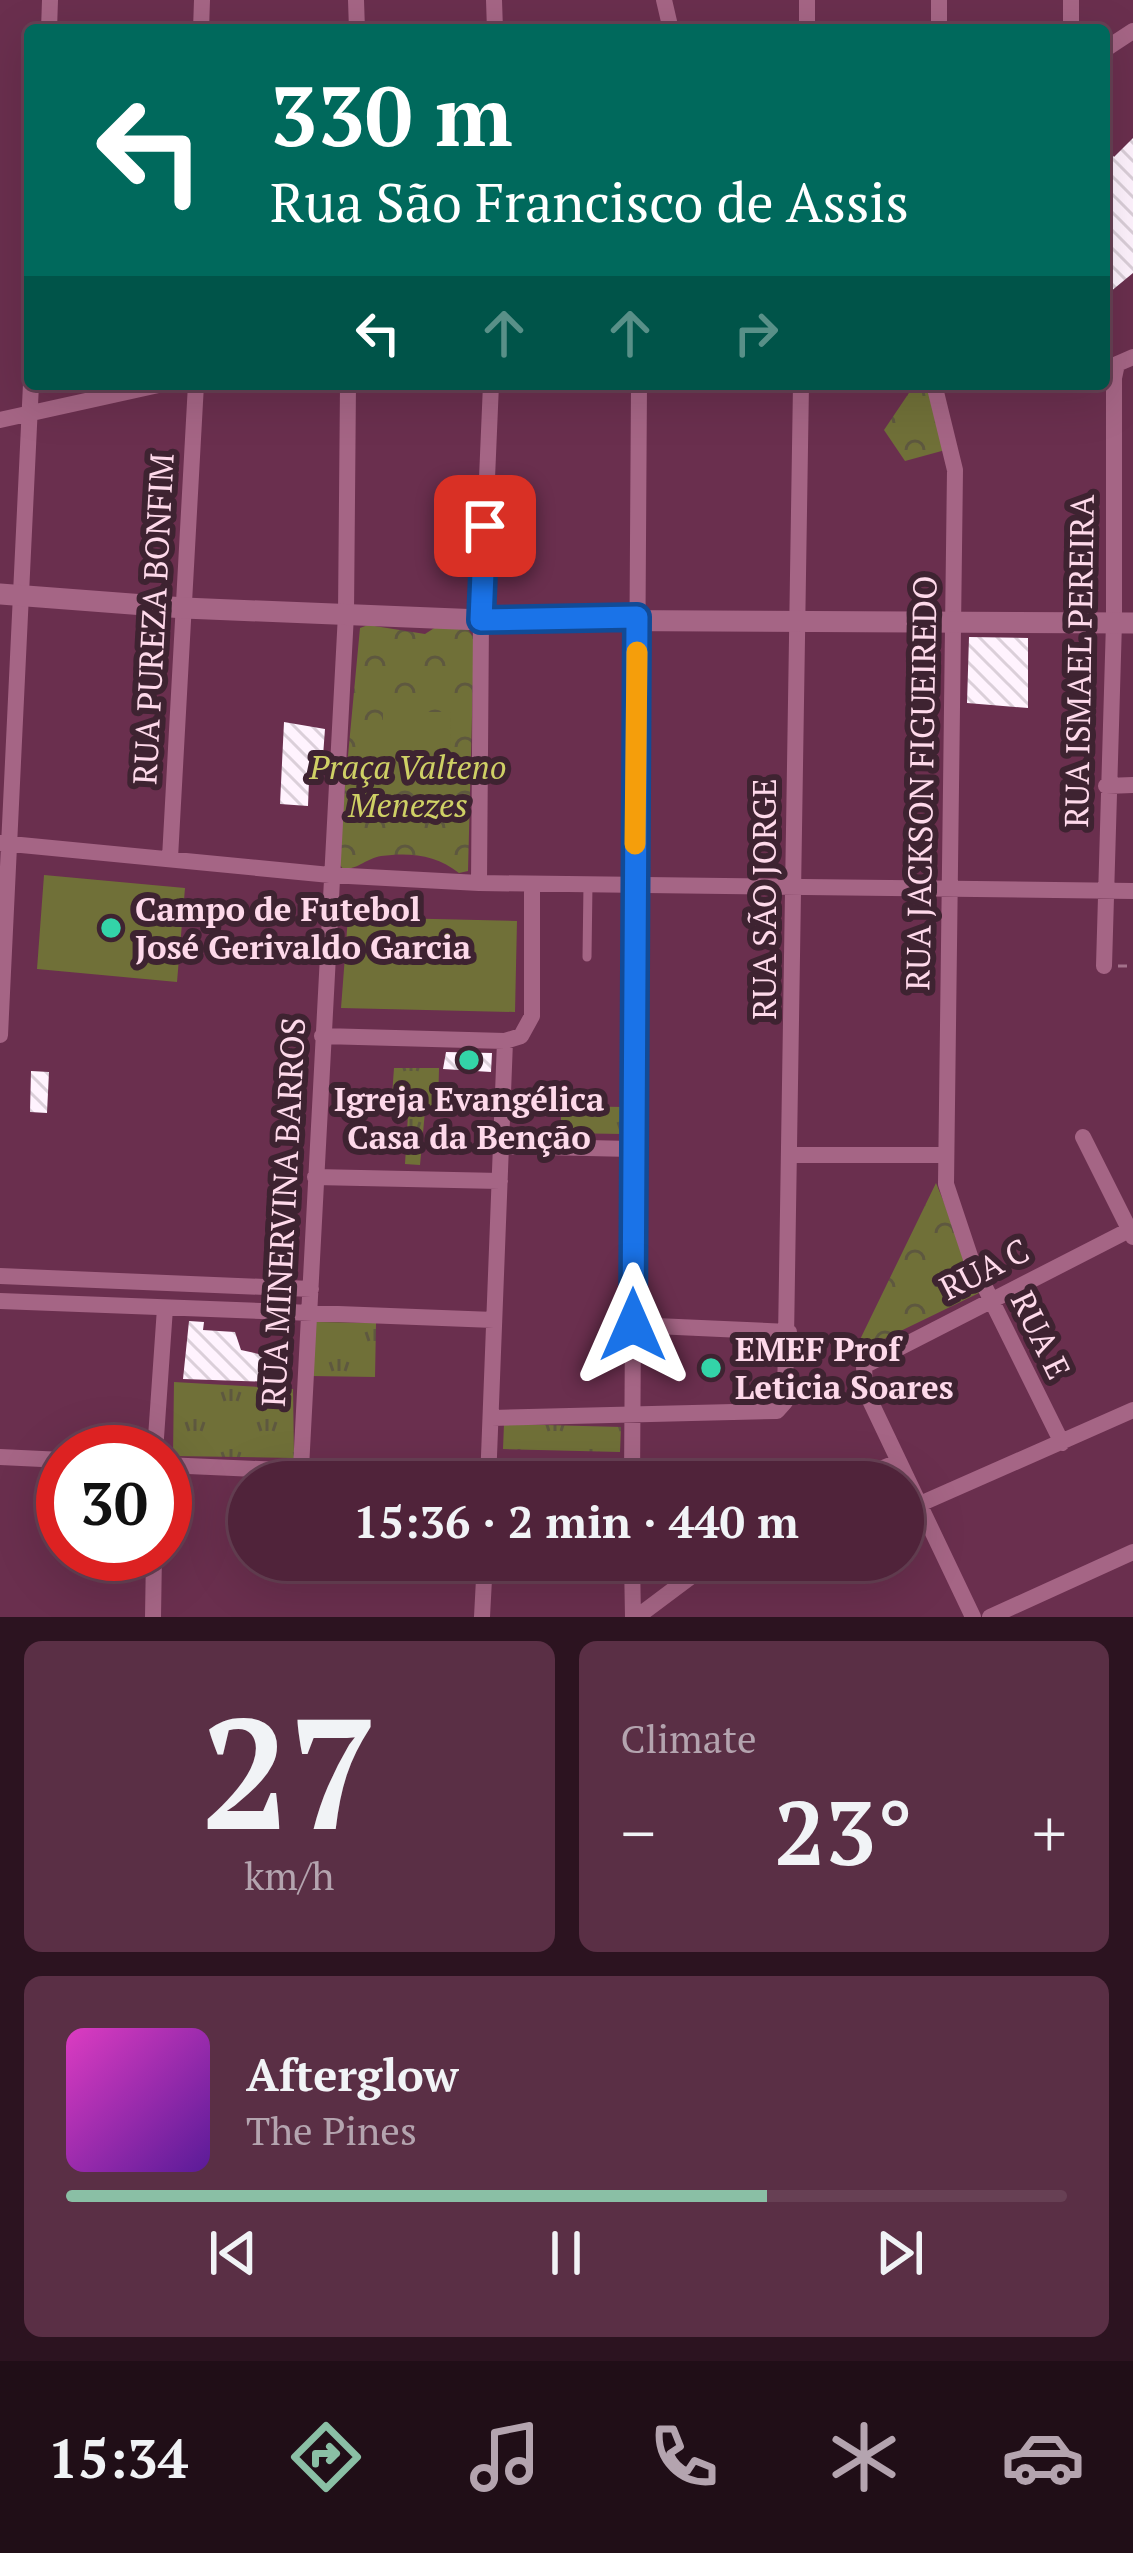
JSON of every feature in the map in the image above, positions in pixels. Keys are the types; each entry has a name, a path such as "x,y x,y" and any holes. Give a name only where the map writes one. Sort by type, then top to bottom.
{"street":[{"name":"RUA ISMAEL PEREIRA","path":"1104,966 1106,786 1124,622 1114,378 1127,359"},
{"path":"0,1035 9,594 31,390"},
{"path":"0,420 134,390"},
{"name":"RUA PUREZA BONFIM","path":"170,858 196,390"},
{"name":"RUA MINERVINA BARROS","path":"301,1461 346,614 348,390"},
{"path":"479,883 481,620 491,390"},
{"path":"632,1461 639,390"},
{"name":"RUA SÃO JORGE","path":"632,1418 777,1411 787,1396 801,390"},
{"name":"RUA JACKSON FIGUEIREDO","path":"935,390 955,470 946,1184"},
{"path":"9,594 184,608 481,620 1124,622"},
{"path":"1106,786 1133,785"},
{"path":"5,843 330,875 479,883 1133,891"},
{"path":"322,1036 505,1041 521,1036 532,1023 532,884"},
{"path":"489,1461 505,1041"},
{"path":"1083,1138 1132,1232"},
{"path":"502,1145 632,1149"},
{"path":"792,1156 946,1155"},
{"path":"316,1177 500,1181"},
{"name":"RUA E","path":"946,1184 990,1300 1062,1443"},
{"name":"RUA C","path":"898,1461 865,1390 864,1366 1132,1232"},
{"path":"0,1276 311,1289"},
{"path":"0,1301 494,1320"},
{"path":"157,1425 165,1308"},
{"path":"633,1325 789,1332"},
{"path":"924,1502 1133,1410"},
{"path":"491,1418 632,1418"},
{"path":"0,1457 36,1459"},
{"path":"192,1466 228,1466"},
{"path":"924,1513 973,1617"},
{"path":"990,1617 1133,1552"},
{"path":"153,1617 154,1581"},
{"path":"482,1617 484,1581"},
{"path":"633,1581 635,1617"},
{"path":"635,1617 684,1581"}],"lane":[{"path":"587,957 588,884"}],"green space":[{"path":"911,390 927,390 949,449 905,461 884,430"},
{"name":"Praça Valteno Menezes","path":"368,625 425,634 439,625 467,628 474,638 468,871 459,873 442,862 413,855 381,856 349,869 338,862 360,628"},
{"path":"383,712 450,712 451,751 383,751"},
{"name":"Campo de Futebol José Gerivaldo Garcia","path":"44,875 185,888 177,982 37,969"},
{"path":"348,917 517,921 515,1012 341,1008"},
{"path":"394,1068 439,1068 438,1109 425,1111 420,1165 405,1164 408,1115 391,1110"},
{"path":"561,1106 623,1107 624,1134 561,1133"},
{"path":"936,1183 981,1292 853,1354"},
{"path":"316,1322 376,1323 375,1377 311,1376"},
{"path":"174,1382 293,1389 294,1458 192,1456 192,1425 173,1425"},
{"path":"504,1424 621,1427 620,1452 503,1449"}],"building":[{"path":"1133,138 1133,273 1110,292 1110,152 1114,157"},
{"path":"969,637 1028,638 1028,708 967,703"},
{"path":"284,722 325,729 323,756 310,756 308,806 280,804"},
{"name":"Igreja Evangélica Casa da Benção","path":"446,1052 492,1053 491,1072 443,1069"},
{"path":"31,1071 49,1072 47,1113 30,1112"},
{"path":"189,1321 204,1322 203,1330 235,1332 241,1350 277,1358 275,1382 183,1379"}],"slow traffic":[{"path":"635,844 637,652"}],"place":[{"name":"Campo de Futebol José Gerivaldo Garcia","path":"111,928"},
{"name":"Igreja Evangélica Casa da Benção","path":"469,1060"},
{"name":"EMEF Prof Leticia Soares","path":"711,1368"}],"route":[{"path":"485,526 481,620 637,617 633,1325"}]}
